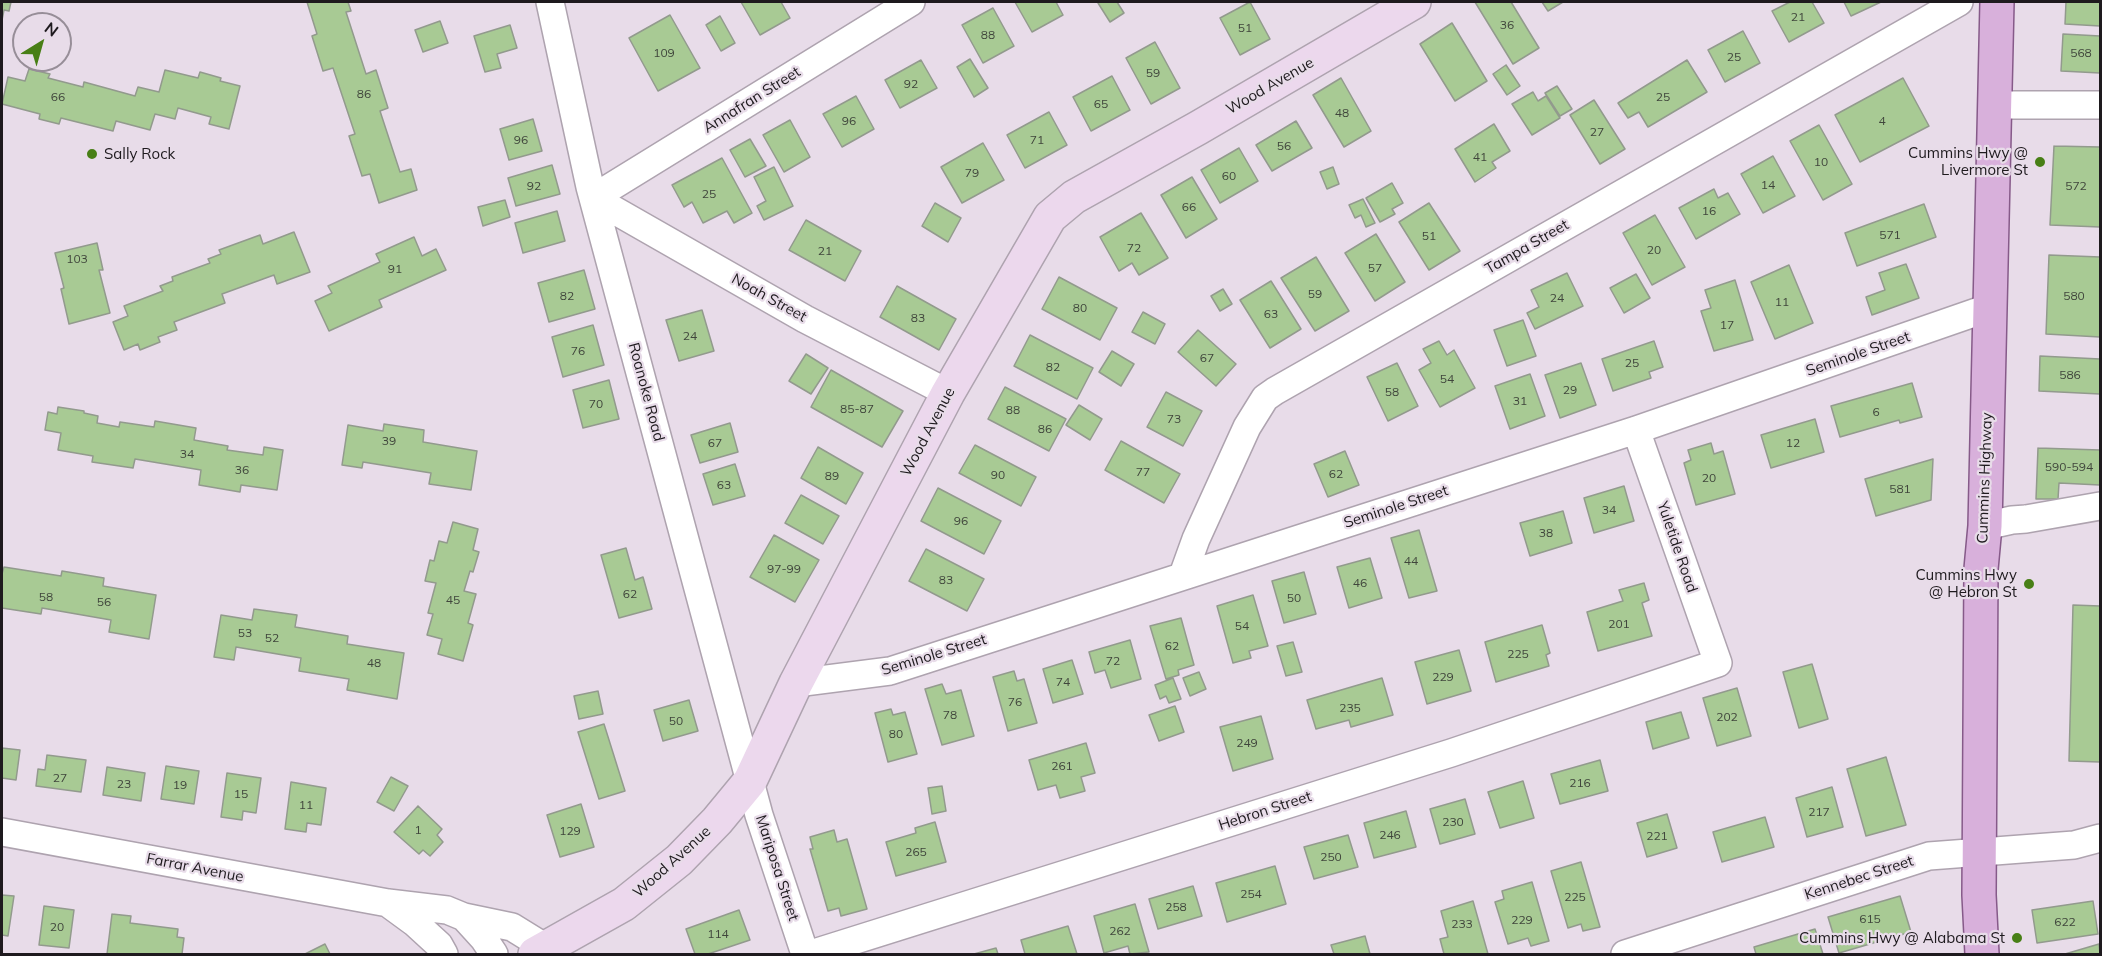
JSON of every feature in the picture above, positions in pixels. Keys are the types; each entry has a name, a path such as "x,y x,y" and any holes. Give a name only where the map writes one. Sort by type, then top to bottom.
{"main road":[{"name":"Wood Avenue","path":"543,952 575,930 624,904 679,860 717,821 750,781 796,682 948,393 1050,217 1074,197 1198,128 1414,2"},
{"name":"Cummins Highway","path":"1982,954 1979,895 1981,569 1985,526 1997,2"}],"street":[{"name":"Roanoke Road","path":"550,2 593,198 750,781"},
{"name":"Annafran Street","path":"593,198 911,2"},
{"name":"Tampa Street","path":"1183,575 1196,538 1246,427 1265,398 1959,2"},
{"path":"1995,105 2100,105"},
{"name":"Noah Street","path":"593,198 806,319 948,393"},
{"name":"Seminole Street","path":"796,682 890,670 1636,430 1991,307"},
{"name":"Yuletide Road","path":"1636,430 1718,663"},
{"path":"1985,526 2100,506"},
{"name":"Hebron Street","path":"811,954 1451,753 1718,663"},
{"name":"Mariposa Street","path":"750,781 805,954"},
{"name":"Farrar Avenue","path":"2,832 388,903 447,910 464,917 512,927 543,952"},
{"name":"Kennebec Street","path":"1625,954 1915,859 2074,845 2100,838"},
{"name":"Farrar Avenue","path":"388,903 415,923 439,945 444,954"},
{"path":"464,917 494,954"}],"building":[{"path":"2,2 11,2 9,11 4,10 2,20"},
{"path":"307,2 348,2 351,11 346,12 366,74 376,70 388,108 380,111 400,172 411,169 417,190 379,203 370,174 362,176 349,136 355,134 333,68 323,71 312,36 317,34"},
{"path":"741,2 781,2 790,18 760,35"},
{"path":"1015,2 1056,2 1063,15 1032,32"},
{"path":"1117,2 1124,13 1110,22 1098,3"},
{"path":"1250,2 1270,39 1240,55 1220,18"},
{"path":"1475,2 1511,2 1539,48 1513,64"},
{"path":"1542,2 1563,2 1548,11"},
{"path":"1790,2 1812,2 1824,23 1789,42 1772,11"},
{"path":"1844,2 1881,2 1851,16"},
{"path":"2066,2 2100,2 2100,26 2065,24"},
{"path":"993,8 1014,46 983,63 962,25"},
{"path":"670,15 700,68 658,91 629,38"},
{"path":"720,16 735,43 721,51 706,25"},
{"path":"440,21 448,43 423,52 415,30"},
{"path":"1452,23 1487,81 1455,101 1420,44"},
{"path":"510,25 517,48 497,54 501,68 485,72 474,36"},
{"path":"1743,31 1760,63 1725,82 1708,50"},
{"path":"2063,34 2100,36 2100,73 2061,71"},
{"path":"1155,42 1180,88 1151,104 1126,58"},
{"path":"970,59 988,88 974,97 957,67"},
{"path":"921,60 937,88 900,108 885,80"},
{"path":"1687,60 1707,92 1648,127 1639,112 1628,118 1618,103"},
{"path":"1506,65 1520,86 1507,95 1493,74"},
{"path":"165,70 198,78 200,72 221,78 220,81 240,86 229,129 209,124 211,117 178,108 175,119 155,114 150,130 116,121 113,131 61,118 59,124 39,119 40,114 2,104 8,77 25,81 28,72 42,72 50,74 48,78 83,87 84,82 135,96 138,87 159,92"},
{"path":"1112,76 1130,110 1091,131 1073,97"},
{"path":"1341,78 1371,131 1344,147 1313,95"},
{"path":"1903,78 1929,126 1860,162 1835,115"},
{"path":"1557,86 1572,109 1560,116 1545,93"},
{"path":"1533,92 1538,101 1546,96 1560,118 1532,135 1512,104"},
{"path":"856,96 874,129 842,147 823,114"},
{"path":"1594,100 1625,149 1600,164 1570,115"},
{"path":"1049,112 1067,145 1025,168 1007,135"},
{"path":"533,119 542,151 509,160 500,129"},
{"path":"790,120 810,157 784,172 763,135"},
{"path":"1296,121 1312,148 1272,171 1256,145"},
{"path":"1494,124 1510,151 1492,162 1496,168 1475,182 1455,149"},
{"path":"1819,125 1852,184 1823,200 1790,141"},
{"path":"750,139 766,166 745,177 730,150"},
{"path":"983,143 1004,180 962,203 941,167"},
{"path":"2054,146 2100,147 2100,227 2050,225"},
{"path":"1239,148 1258,181 1220,203 1201,170"},
{"path":"1773,156 1795,196 1763,213 1741,174"},
{"path":"722,158 752,213 734,223 727,211 703,223 692,202 684,207 672,185"},
{"path":"552,165 560,194 516,206 508,178"},
{"path":"774,167 793,206 764,220 757,206 766,201 754,177"},
{"path":"1333,167 1339,184 1327,189 1320,172"},
{"path":"1192,177 1217,219 1186,238 1161,195"},
{"path":"1392,183 1403,203 1392,209 1395,214 1380,222 1366,198"},
{"path":"1714,189 1718,198 1728,193 1740,214 1696,239 1679,208"},
{"path":"1363,199 1375,223 1366,227 1361,215 1355,218 1349,205"},
{"path":"505,200 510,217 483,226 478,207"},
{"path":"935,203 961,218 948,242 922,226"},
{"path":"1429,203 1460,251 1429,270 1399,222"},
{"path":"1924,204 1936,237 1857,266 1845,233"},
{"path":"557,211 565,241 523,253 515,223"},
{"path":"1141,213 1168,258 1139,275 1132,263 1119,271 1100,237"},
{"path":"1655,215 1685,267 1652,285 1623,233"},
{"path":"806,220 861,251 845,281 789,250"},
{"path":"294,232 310,272 277,284 274,275 222,294 225,303 174,322 177,330 158,337 160,342 140,350 138,344 124,350 113,322 128,316 124,306 163,291 160,286 173,281 172,277 210,263 208,259 221,254 219,250 260,235 263,244"},
{"path":"1376,234 1405,282 1375,301 1345,253"},
{"path":"414,237 422,256 436,249 446,270 379,300 382,307 329,331 315,301 332,293 328,286 380,262 376,254"},
{"path":"97,243 103,270 99,270 110,313 69,324 61,289 64,288 55,253"},
{"path":"2049,255 2100,257 2100,337 2046,334"},
{"path":"1316,257 1349,311 1315,331 1281,278"},
{"path":"1906,264 1919,298 1872,315 1866,297 1885,290 1879,273"},
{"path":"1789,265 1813,323 1775,339 1751,282"},
{"path":"584,270 595,309 549,322 538,283"},
{"path":"1567,273 1583,306 1535,329 1527,313 1539,307 1531,290"},
{"path":"1636,274 1650,298 1624,313 1610,288"},
{"path":"1059,277 1117,308 1100,340 1042,309"},
{"path":"1735,280 1753,340 1714,351 1701,311 1711,308 1705,290"},
{"path":"1271,281 1301,329 1270,348 1240,300"},
{"path":"897,286 956,319 939,350 880,317"},
{"path":"1223,289 1232,304 1220,311 1211,296"},
{"path":"702,310 714,351 679,361 666,320"},
{"path":"1143,312 1165,324 1155,344 1132,332"},
{"path":"1523,320 1536,356 1507,366 1494,330"},
{"path":"593,325 604,365 563,377 552,337"},
{"path":"1198,330 1236,364 1216,386 1178,352"},
{"path":"1030,335 1093,368 1077,399 1014,366"},
{"path":"1439,341 1447,355 1454,350 1475,388 1440,407 1419,370 1431,363 1423,349"},
{"path":"1654,341 1663,367 1649,372 1651,378 1613,391 1602,359"},
{"path":"1112,351 1134,364 1121,386 1099,372"},
{"path":"806,354 828,368 811,394 789,381"},
{"path":"2040,356 2100,359 2100,394 2039,391"},
{"path":"1397,363 1418,406 1388,421 1367,377"},
{"path":"1581,363 1596,405 1560,418 1545,375"},
{"path":"831,370 903,411 882,447 811,407"},
{"path":"1530,374 1545,416 1510,429 1495,386"},
{"path":"609,380 619,419 583,428 573,390"},
{"path":"1912,383 1922,417 1900,423 1899,420 1840,437 1831,406"},
{"path":"1005,387 1066,419 1049,451 988,419"},
{"path":"1166,392 1202,411 1183,446 1147,427"},
{"path":"1079,405 1102,419 1090,440 1066,425"},
{"path":"58,407 84,411 84,413 98,416 97,423 119,427 120,422 154,427 155,421 196,428 194,440 228,446 227,450 263,455 264,447 283,450 277,490 241,485 240,492 199,485 201,470 135,459 133,468 92,462 93,456 58,450 61,433 45,430 48,412 57,414"},
{"path":"1815,419 1824,452 1771,468 1761,435"},
{"path":"730,423 738,452 700,463 691,435"},
{"path":"384,424 424,430 423,442 477,451 471,490 429,484 431,473 363,462 362,468 342,465 348,425 383,431"},
{"path":"1121,441 1180,474 1164,503 1105,470"},
{"path":"1711,443 1714,454 1723,451 1735,494 1696,505 1684,463 1691,460 1688,450"},
{"path":"975,445 1036,477 1021,506 959,473"},
{"path":"818,447 863,473 846,504 801,478"},
{"path":"2038,448 2100,450 2100,485 2059,483 2058,499 2036,499"},
{"path":"1345,451 1359,485 1328,497 1314,464"},
{"path":"1933,459 1931,500 1876,516 1865,479"},
{"path":"735,464 745,496 713,505 703,474"},
{"path":"1624,486 1634,521 1594,533 1584,498"},
{"path":"938,488 1001,521 984,554 921,521"},
{"path":"801,495 839,516 823,544 785,523"},
{"path":"1563,511 1572,543 1530,556 1520,523"},
{"path":"453,522 478,529 473,550 479,552 464,591 476,594 468,623 473,625 463,661 438,654 442,639 427,635 433,614 428,613 436,583 425,581 430,560 434,561 439,541 447,543"},
{"path":"1419,530 1437,591 1409,598 1391,538"},
{"path":"774,535 819,560 795,602 750,577"},
{"path":"626,548 635,580 643,577 652,609 619,618 601,555"},
{"path":"926,549 984,579 967,611 909,581"},
{"path":"1370,558 1382,598 1349,608 1337,567"},
{"path":"4,567 61,576 62,571 104,578 103,586 156,595 149,639 109,632 111,620 42,608 41,614 2,608"},
{"path":"1304,572 1316,614 1284,623 1272,581"},
{"path":"1644,583 1649,600 1642,603 1652,636 1598,651 1587,612 1623,601 1619,590"},
{"path":"1253,595 1268,646 1249,651 1251,658 1233,663 1217,606"},
{"path":"2073,605 2100,606 2100,762 2069,761"},
{"path":"254,609 297,615 295,627 348,636 347,644 404,653 397,699 347,690 349,679 299,671 301,658 236,647 234,660 214,657 221,615 252,620"},
{"path":"1181,618 1194,665 1178,670 1179,675 1166,679 1150,626"},
{"path":"1542,625 1550,653 1546,655 1549,666 1496,682 1485,642"},
{"path":"1130,640 1141,679 1111,688 1105,670 1095,673 1089,652"},
{"path":"1293,642 1302,672 1286,676 1277,646"},
{"path":"1459,650 1471,691 1427,704 1415,662"},
{"path":"1072,660 1083,694 1053,703 1043,669"},
{"path":"1812,664 1828,719 1799,728 1783,672"},
{"path":"1014,671 1017,681 1024,679 1037,723 1008,731 993,677"},
{"path":"1199,672 1206,689 1190,696 1183,678"},
{"path":"1173,678 1181,699 1169,703 1166,696 1160,699 1155,685"},
{"path":"1382,678 1393,715 1351,727 1349,720 1316,729 1307,700"},
{"path":"942,684 946,694 961,690 974,736 942,745 925,689"},
{"path":"1737,688 1751,736 1717,746 1703,698"},
{"path":"598,691 603,714 579,719 574,696"},
{"path":"689,700 698,731 663,741 654,710"},
{"path":"1175,706 1184,732 1159,741 1149,715"},
{"path":"891,709 893,715 905,712 917,754 888,762 875,713"},
{"path":"1681,712 1689,738 1653,749 1646,722"},
{"path":"1261,716 1273,759 1233,771 1220,727"},
{"path":"604,724 625,791 599,799 578,732"},
{"path":"1086,743 1095,773 1081,777 1085,791 1060,798 1056,785 1038,790 1029,760"},
{"path":"2,748 20,750 16,780 2,778"},
{"path":"47,755 86,760 81,792 36,786 38,769 45,770"},
{"path":"1886,757 1906,825 1866,836 1847,769"},
{"path":"1600,760 1608,791 1560,804 1551,774"},
{"path":"166,766 199,771 194,804 161,799"},
{"path":"107,767 145,773 141,801 103,795"},
{"path":"227,773 261,778 256,813 243,811 242,820 221,817"},
{"path":"391,777 408,786 394,811 377,802"},
{"path":"1523,781 1534,818 1500,828 1488,792"},
{"path":"291,782 326,788 321,825 307,823 306,832 285,829"},
{"path":"942,786 946,811 932,814 928,788"},
{"path":"1832,787 1843,827 1807,837 1796,798"},
{"path":"1465,799 1475,834 1440,844 1430,809"},
{"path":"581,804 594,847 560,857 547,815"},
{"path":"418,806 442,829 437,835 443,842 430,856 423,850 419,854 394,832"},
{"path":"1406,811 1416,847 1374,858 1364,823"},
{"path":"1667,814 1677,848 1647,857 1637,823"},
{"path":"1765,817 1774,847 1722,862 1713,832"},
{"path":"935,822 946,862 896,876 886,842 916,833 915,828"},
{"path":"834,830 837,842 847,839 867,909 841,916 839,908 828,911 810,849 813,849 810,837"},
{"path":"1348,835 1358,867 1314,879 1304,847"},
{"path":"1581,862 1600,927 1583,931 1581,924 1568,928 1551,871"},
{"path":"1275,866 1286,904 1227,922 1216,883"},
{"path":"1532,882 1549,941 1531,946 1528,938 1508,944 1495,902 1504,899 1502,891"},
{"path":"1193,886 1202,916 1158,929 1149,899"},
{"path":"2,895 14,896 8,936 2,935"},
{"path":"1900,896 1911,932 1839,953 1828,917"},
{"path":"1473,901 1488,954 1444,954 1440,939 1448,937 1441,911"},
{"path":"2093,901 2098,934 2037,943 2032,910"},
{"path":"1135,904 1149,952 1130,954 1128,946 1104,953 1094,916"},
{"path":"44,906 74,910 69,948 39,945"},
{"path":"739,910 750,940 708,954 695,954 686,929"},
{"path":"112,914 131,916 130,923 178,929 177,937 184,938 182,954 107,954"},
{"path":"1068,926 1077,954 1025,954 1021,940"},
{"path":"1815,929 1823,954 1756,954 1754,947"},
{"path":"1365,936 1370,954 1334,954 1331,945"},
{"path":"325,944 330,954 305,954"},
{"path":"2099,944 2100,954 2065,954"},
{"path":"996,948 998,954 974,954"}],"place":[{"name":"Sally Rock","path":"92,154"},
{"name":"Cummins Hwy @ Livermore St","path":"2040,162"},
{"name":"Cummins Hwy @ Hebron St","path":"2029,584"},
{"name":"Cummins Hwy @ Alabama St","path":"2017,938"}]}
